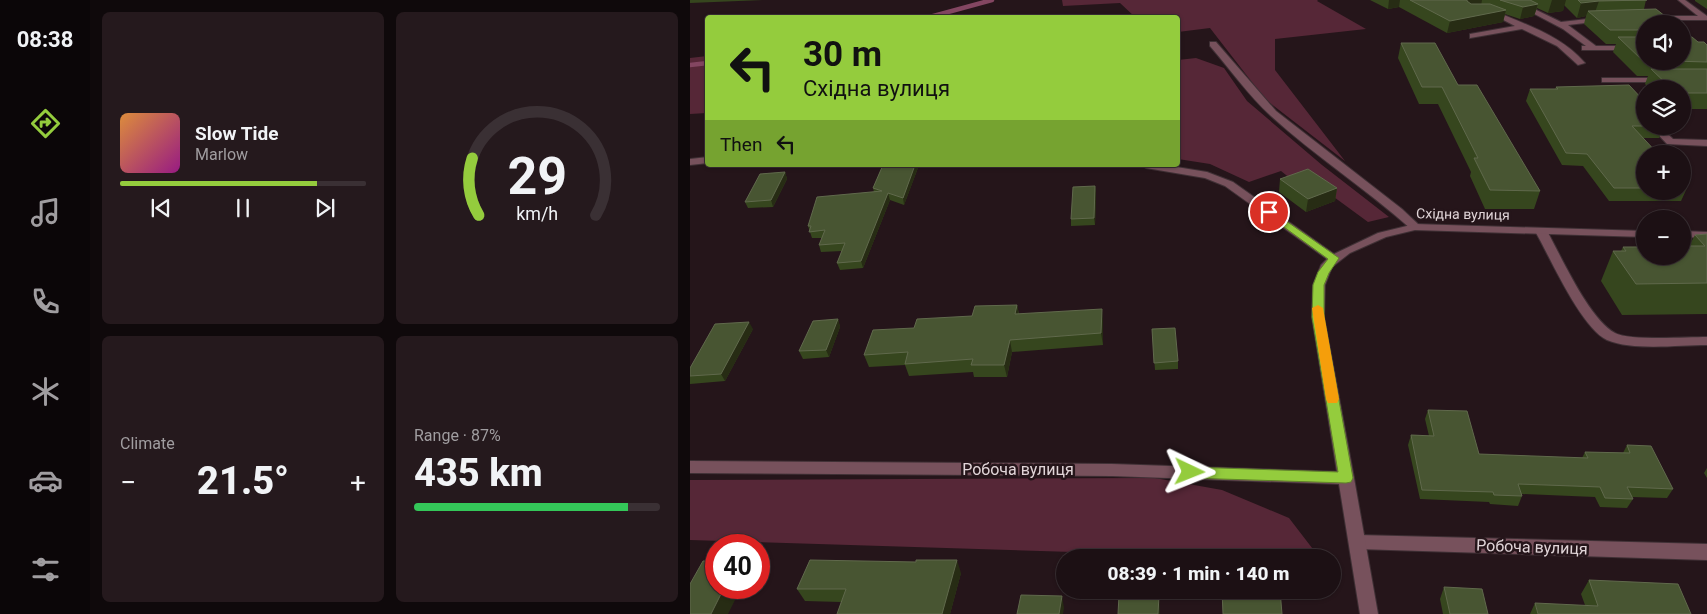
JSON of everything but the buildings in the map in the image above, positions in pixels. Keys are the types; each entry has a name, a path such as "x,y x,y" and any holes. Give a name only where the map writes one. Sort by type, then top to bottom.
{"street":[{"path":"1511,0 1561,24 1594,48"},
{"path":"1681,0 1706,18"},
{"path":"1481,10 1495,13 1525,26 1566,48 1581,63"},
{"path":"1691,18 1706,18"},
{"path":"1561,24 1614,19"},
{"path":"1473,36 1525,26"},
{"path":"1213,44 1248,87 1272,112 1316,149 1387,201 1415,227"},
{"path":"1566,48 1636,48"},
{"path":"1605,80 1636,80"},
{"path":"1663,135 1670,142 1707,143"},
{"path":"690,162 705,160"},
{"path":"1158,167 1207,175 1229,184 1334,258 1323,272 1319,285 1318,317 1369,614"},
{"name":"Східна вулиця","path":"1334,258 1375,237 1415,227 1636,234"},
{"path":"1541,232 1590,318 1610,336 1623,340 1638,341 1707,341"},
{"path":"1691,234 1707,234"},
{"name":"Робоча вулиця","path":"690,467 1112,470 1346,478"},
{"name":"Робоча вулиця","path":"1358,542 1707,552"}],"shaded area":[{"path":"1062,0 1318,0 1366,29 1275,39 1275,70 1345,161 1265,99 1210,28 1180,32 1180,15 1133,15 1120,3 1063,6"},
{"path":"705,56 705,113 690,114 690,58"},
{"path":"1196,58 1224,68 1247,101 1322,165 1389,217 1368,222 1308,178 1296,183 1281,171 1249,182 1210,164 1180,159 1180,60"},
{"path":"1155,478 1222,490 1289,518 1313,549 1056,549 1056,551 770,542 770,534 705,534 705,540 690,540 690,480"}],"waterway":[{"path":"937,15 992,0"},
{"path":"690,65 705,63"}],"slow traffic":[{"path":"1318,308 1333,399"}],"route":[{"path":"1190,472 1346,478 1318,317 1317,298 1319,285 1323,272 1334,258 1269,212"}]}
